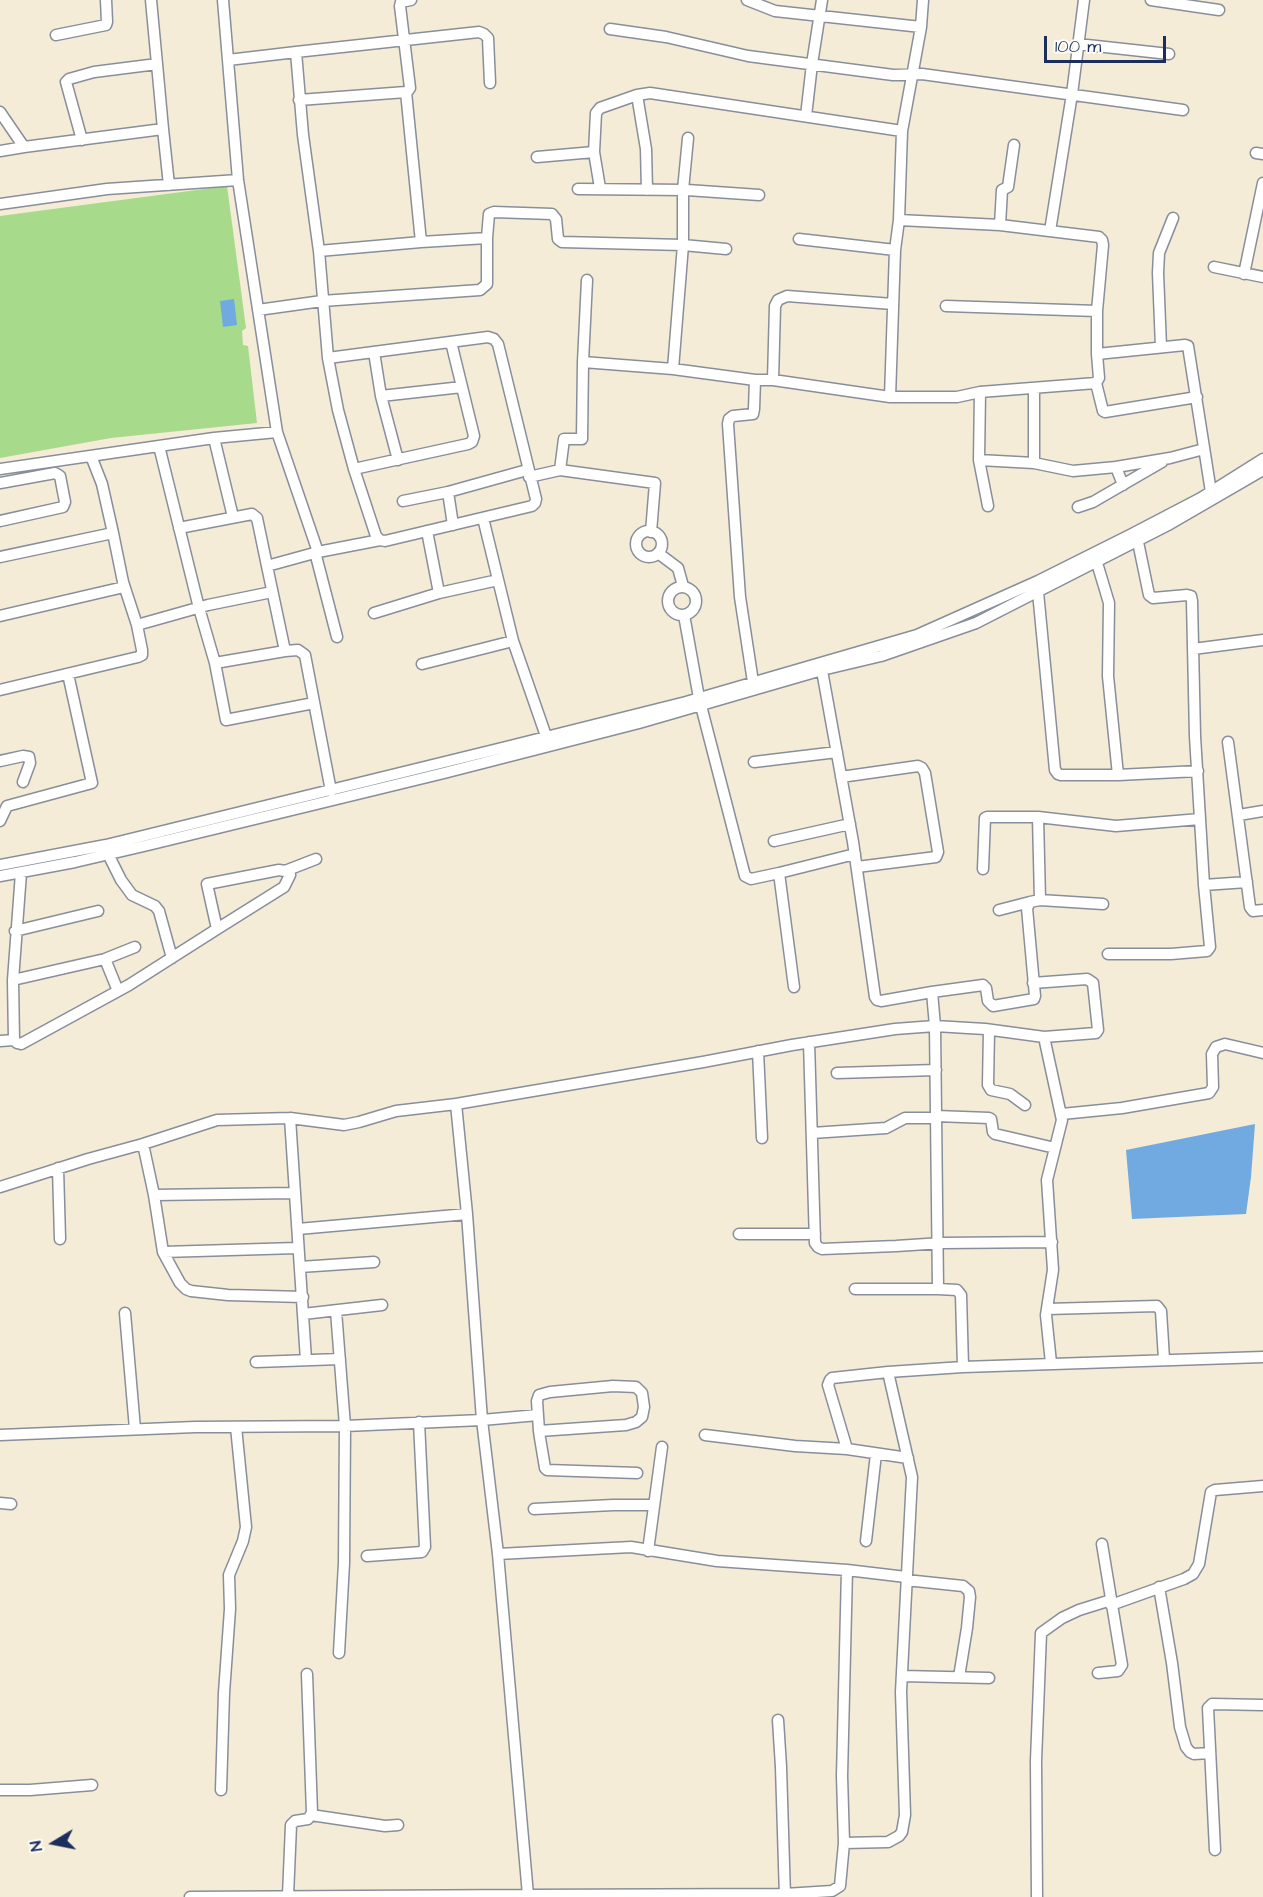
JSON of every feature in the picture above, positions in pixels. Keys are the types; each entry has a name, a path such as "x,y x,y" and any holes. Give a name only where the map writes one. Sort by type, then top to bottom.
{"street":[{"path":"56,35 106,25 106,0"},
{"path":"151,0 169,185"},
{"path":"223,0 238,180 277,432 316,552 337,637"},
{"path":"747,0 776,11 921,27"},
{"path":"806,116 822,0"},
{"path":"890,397 902,131 921,27 923,0"},
{"path":"1050,231 1072,94 1084,0"},
{"path":"1151,0 1219,10"},
{"path":"404,1 400,6 410,88 406,93 421,242"},
{"path":"610,28 666,37 748,56 893,75 911,74 1183,110"},
{"path":"228,60 479,32 488,38 490,83"},
{"path":"1078,44 1169,54"},
{"path":"296,52 299,100 319,251 328,358 338,410 376,536 385,542 532,506 536,499 496,341 488,337 328,358"},
{"path":"82,140 66,85 69,79 94,72 157,64"},
{"path":"299,100 406,93"},
{"path":"600,188 594,152 596,113 600,108 637,95 650,93 902,131"},
{"path":"637,95 646,149 647,190"},
{"path":"0,112 24,147"},
{"path":"0,151 163,129"},
{"path":"673,369 683,246 683,190 688,138"},
{"path":"1000,225 1002,190 1008,187 1014,145"},
{"path":"537,157 594,152"},
{"path":"0,204 107,189 238,180"},
{"path":"1244,274 1260,212 1263,183"},
{"path":"578,189 683,190 759,195"},
{"path":"258,310 322,302 483,289 487,285 489,214 494,212 552,214 555,216 558,239 562,242 726,249"},
{"path":"1161,348 1159,253 1173,218"},
{"path":"583,362 773,380 890,397 957,397 980,392 1096,383 1100,378 1097,354 1097,311 1102,240 1099,237 1000,225 899,220"},
{"path":"319,251 487,238"},
{"path":"799,239 895,250"},
{"path":"1214,267 1263,278"},
{"path":"560,470 564,439 582,439 587,280"},
{"path":"773,380 775,306 778,300 787,296 893,304"},
{"path":"946,306 1097,311"},
{"path":"354,469 468,444 472,441 474,436 450,342"},
{"path":"1097,354 1188,346 1211,492"},
{"path":"374,352 381,396 398,460"},
{"path":"753,682 740,597 728,424 729,419 734,416 753,414 755,380"},
{"path":"1096,383 1105,412 1197,397"},
{"path":"381,396 462,387"},
{"path":"1034,388 1034,463"},
{"path":"980,392 979,460 988,506"},
{"path":"0,469 214,438 277,432"},
{"path":"214,438 233,517"},
{"path":"159,446 215,663 226,720 314,703"},
{"path":"979,460 1034,463 1073,471 1170,458 1204,449"},
{"path":"0,690 142,655 137,625 124,586 102,484 91,456"},
{"path":"1078,507 1093,502 1170,458"},
{"path":"0,876 108,854 455,770 700,702 917,635 1038,581 1211,492 1263,459"},
{"path":"1116,467 1123,485"},
{"path":"403,501 528,473 560,470 655,483 651,532"},
{"path":"0,865 106,845 546,736 700,702 753,682 821,666 881,656 976,623 1138,542 1263,470"},
{"path":"0,483 55,473 60,476 65,502 63,507 0,520"},
{"path":"448,492 453,525"},
{"path":"179,528 252,514 257,518 285,651"},
{"path":"483,518 513,641 546,736"},
{"path":"427,531 439,593"},
{"path":"644,532 657,534 661,541 658,553 647,557 637,550 638,538 644,532"},
{"path":"0,557 113,533"},
{"path":"267,566 316,552 380,540"},
{"path":"1108,954 1171,954 1207,951 1210,947 1195,736 1192,601 1191,596 1153,598 1149,596 1138,542"},
{"path":"658,553 678,568 683,586"},
{"path":"1097,563 1109,603 1108,676 1118,775"},
{"path":"374,614 439,593 498,580"},
{"path":"0,616 124,586"},
{"path":"683,586 691,590 696,603 692,611 684,615 671,610 668,601 670,592 683,586"},
{"path":"137,625 272,592"},
{"path":"1038,592 1054,770 1061,775 1198,771"},
{"path":"684,615 700,702 745,876 751,879 855,855"},
{"path":"1193,649 1263,640"},
{"path":"422,664 513,641"},
{"path":"215,663 285,651 298,650 305,655 331,791"},
{"path":"821,666 850,824 877,1000 983,985 986,988 988,1001 993,1006 1031,1001 1035,996 1026,908 1034,901 1038,817"},
{"path":"0,821 7,806 92,783 68,674"},
{"path":"1228,742 1250,907 1253,911 1263,910"},
{"path":"754,762 837,752"},
{"path":"0,761 23,756 29,757 30,763 23,782"},
{"path":"841,777 918,766 925,773 938,852 936,857 857,867"},
{"path":"1239,815 1263,811"},
{"path":"983,869 985,818 1038,817 1116,826 1200,819"},
{"path":"774,841 850,824"},
{"path":"108,854 121,880 132,895 155,906 159,911 172,958"},
{"path":"217,929 207,884 285,870 316,860"},
{"path":"0,1041 14,1040 21,1044 118,991 284,887 290,875 285,870"},
{"path":"14,1040 15,931 21,873"},
{"path":"779,873 794,987"},
{"path":"1204,885 1246,882"},
{"path":"999,910 1034,901 1103,904"},
{"path":"15,931 98,911"},
{"path":"13,980 105,958 135,947"},
{"path":"105,958 118,991"},
{"path":"0,1187 217,1120 290,1118 344,1125 396,1111 456,1104 895,1029 935,1026 989,1029 1044,1037 1096,1033 1098,1030 1093,983 1087,979 1033,984"},
{"path":"932,992 936,1070 938,1289"},
{"path":"989,1029 988,1085 991,1090 1010,1094 1025,1105"},
{"path":"1044,1037 1062,1114 1047,1180 1053,1270 1046,1315 1051,1364"},
{"path":"809,1042 815,1243 818,1247 822,1249 937,1243 1052,1242"},
{"path":"1062,1114 1122,1108 1209,1093 1214,1088 1212,1054 1216,1047 1225,1044 1263,1053"},
{"path":"758,1052 762,1138"},
{"path":"837,1073 936,1070"},
{"path":"456,1104 467,1214 482,1420 498,1554 528,1896"},
{"path":"290,1118 306,1360"},
{"path":"812,1133 886,1128 905,1118 989,1118 995,1134 1055,1148"},
{"path":"143,1144 163,1252 180,1283 191,1292 303,1297"},
{"path":"58,1168 60,1239"},
{"path":"154,1196 294,1193"},
{"path":"297,1229 467,1214"},
{"path":"739,1234 815,1234"},
{"path":"163,1252 297,1248"},
{"path":"300,1267 375,1262"},
{"path":"855,1289 957,1290 961,1295 963,1367"},
{"path":"303,1314 382,1305"},
{"path":"1047,1309 1157,1306 1161,1311 1164,1359"},
{"path":"336,1311 345,1425 344,1563 339,1653"},
{"path":"125,1313 135,1429"},
{"path":"847,1449 828,1385 832,1378 963,1367 1263,1356"},
{"path":"256,1362 340,1359"},
{"path":"844,1843 888,1842 899,1836 904,1826 902,1676 912,1477 888,1372"},
{"path":"539,1431 626,1425 636,1422 644,1413 644,1400 639,1389 633,1386 550,1392 537,1397 539,1431 545,1468 550,1471 637,1473"},
{"path":"0,1435 482,1420 538,1415"},
{"path":"367,1556 422,1552 425,1547 419,1422"},
{"path":"221,1790 224,1693 230,1609 229,1575 243,1541 246,1527 236,1427"},
{"path":"705,1435 795,1446 847,1449 908,1458"},
{"path":"648,1551 662,1447"},
{"path":"866,1541 876,1454"},
{"path":"1037,1897 1036,1761 1041,1633 1062,1618 1079,1610 1111,1603 1189,1577 1199,1564 1211,1492 1263,1485"},
{"path":"534,1509 653,1505"},
{"path":"1098,1673 1118,1671 1122,1665 1102,1544"},
{"path":"498,1554 625,1547 717,1561 847,1570 963,1586 969,1591 970,1597 959,1677"},
{"path":"190,1897 785,1895 832,1891 841,1883 844,1843 842,1776 847,1570"},
{"path":"1159,1587 1180,1727 1186,1747 1194,1754 1210,1753"},
{"path":"288,1896 291,1825 295,1821 308,1819 311,1815 307,1674"},
{"path":"902,1676 989,1678"},
{"path":"1215,1850 1209,1706 1212,1704 1263,1705"},
{"path":"777,1720 781,1767 785,1895"},
{"path":"0,1790 92,1785"},
{"path":"311,1815 385,1826 398,1825"}],"green space":[{"path":"227,186 246,328 242,331 243,345 248,346 257,423 111,438 0,458 0,216"}],"water":[{"path":"234,299 237,325 223,327 220,301"},
{"path":"1255,1124 1246,1214 1132,1219 1126,1150"}]}
